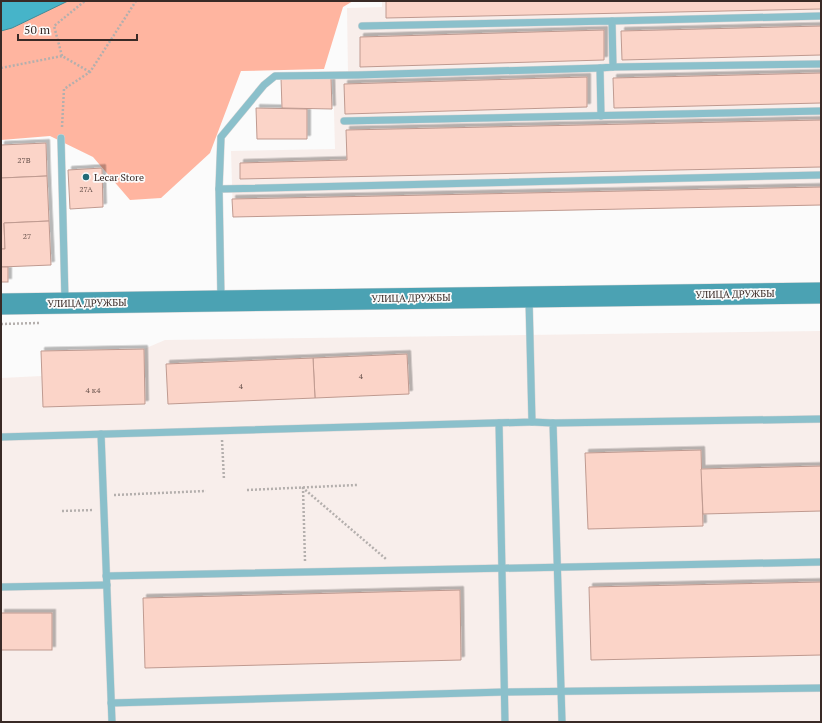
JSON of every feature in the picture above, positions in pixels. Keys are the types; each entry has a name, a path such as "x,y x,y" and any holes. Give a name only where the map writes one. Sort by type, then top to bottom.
{"street":[{"name":"УЛИЦА ДРУЖБЫ","path":"1,304 821,292"}],"lane":[{"path":"362,26 821,16"},
{"path":"612,21 613,67"},
{"path":"222,301 219,190 221,137 264,85 274,76 358,75 613,67 821,64"},
{"path":"600,68 601,116"},
{"path":"344,121 821,111"},
{"path":"62,138 65,303"},
{"path":"219,190 821,175"},
{"path":"529,296 532,422"},
{"path":"1,437 532,422 553,423 821,419"},
{"path":"499,423 505,722"},
{"path":"553,423 562,722"},
{"path":"100,434 112,722"},
{"path":"106,576 821,562"},
{"path":"1,587 107,585"},
{"path":"111,703 504,692 821,688"}],"path":[{"path":"62,56 54,26 86,1"},
{"path":"62,138 64,89 90,72 136,1"},
{"path":"1,68 62,56 90,72"},
{"path":"221,431 224,480"},
{"path":"247,490 357,485"},
{"path":"303,488 400,571"},
{"path":"303,488 305,572"},
{"path":"103,496 206,491"},
{"path":"62,511 103,510"}],"shaded area":[{"path":"1,1 353,1 343,7 324,69 241,71 210,153 161,198 130,200 93,157 50,136 1,140"},
{"path":"382,1 821,1 821,205 233,217 231,151 335,149 333,75 348,74 347,8 382,7"},
{"path":"821,331 821,722 1,722 1,378 42,376 41,351 144,349 165,340"}],"water":[{"path":"1,1 68,1 12,28 1,31"}],"building":[{"path":"386,1 821,1 821,9 386,18"},
{"path":"821,26 821,55 622,60 621,31"},
{"path":"604,30 604,60 360,67 360,37"},
{"path":"821,73 821,103 614,108 613,78"},
{"path":"587,77 587,107 345,114 344,84"},
{"path":"281,78 331,78 332,109 282,108"},
{"path":"256,108 307,109 307,139 257,139"},
{"path":"821,120 821,167 240,179 240,163 347,160 346,130"},
{"path":"46,143 47,176 1,178 1,145"},
{"path":"102,168 103,207 70,209 68,170"},
{"path":"47,176 49,221 4,223 5,249 1,249 1,178"},
{"path":"821,187 821,205 233,217 232,199"},
{"path":"49,221 51,265 1,267 1,249 5,249 4,223"},
{"path":"1,267 8,267 8,282 1,282"},
{"path":"144,349 145,404 43,407 41,351"},
{"path":"407,354 409,394 315,398 313,358"},
{"path":"313,358 315,398 168,404 166,364"},
{"path":"701,450 703,526 588,529 585,453"},
{"path":"821,466 821,511 703,514 701,469"},
{"path":"821,582 821,655 591,660 589,587"},
{"path":"460,590 461,660 145,668 143,598"},
{"path":"1,613 52,613 52,650 1,650"}],"place":[{"name":"Lecar Store","path":"86,177"}]}
